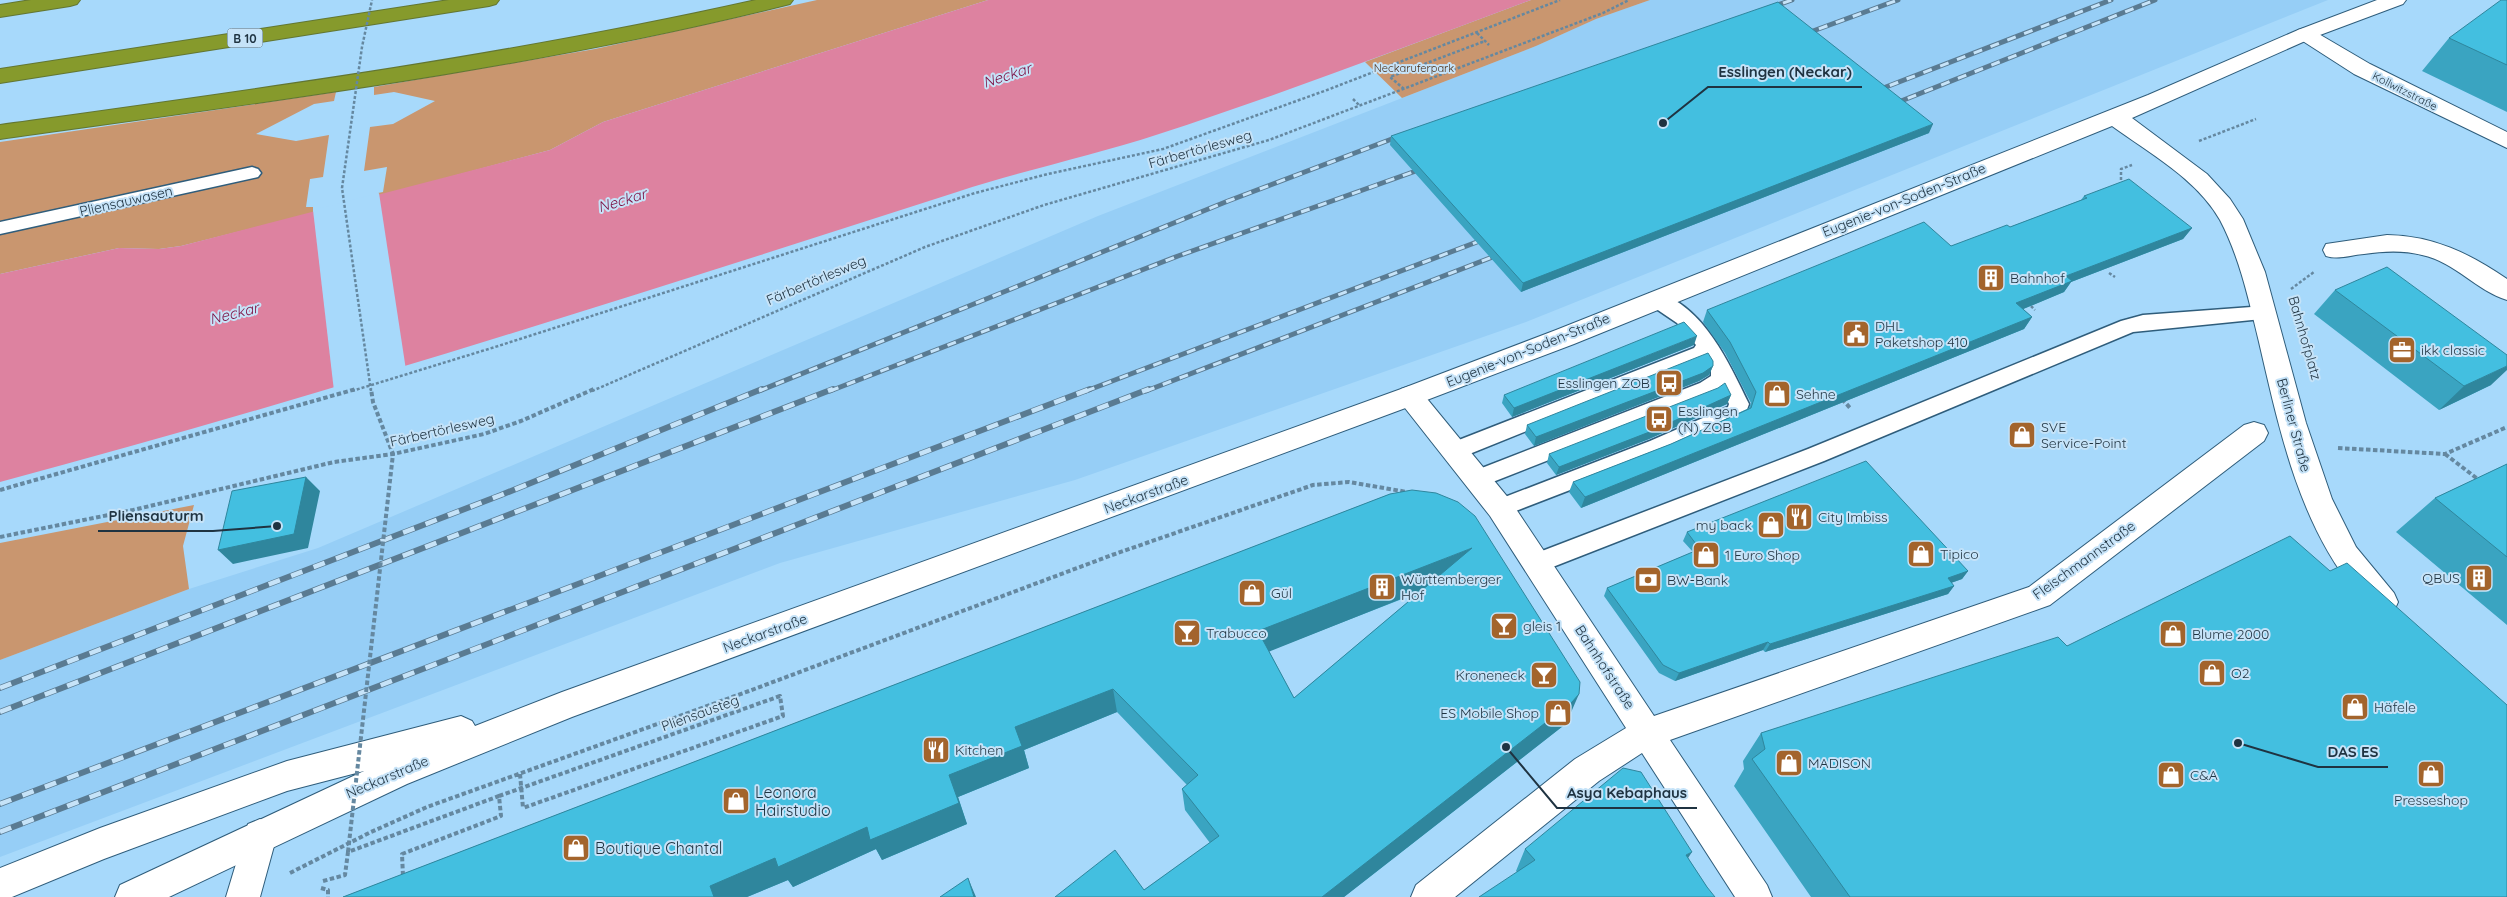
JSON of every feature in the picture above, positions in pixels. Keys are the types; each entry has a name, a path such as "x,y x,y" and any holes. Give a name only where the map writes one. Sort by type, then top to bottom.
{"highway":[{"path":"0,11 70,0"},
{"name":"B 10","path":"0,76 489,0"},
{"path":"0,132 439,68 572,45 783,0"}],"main road":[{"name":"Eugenie-von-Soden-Straße","path":"1410,396 2114,116 2305,34 2396,0"},
{"name":"Kollwitzstraße","path":"2305,34 2362,69 2507,141"},
{"name":"Berliner Straße","path":"2114,116 2188,171 2206,187 2222,206 2236,232 2265,313 2297,441 2311,485 2342,550 2361,577 2399,620"},
{"path":"2335,250 2382,242 2422,245 2460,259 2507,291"},
{"name":"Bahnhofstraße","path":"1410,396 1500,508 1755,897"},
{"name":"Neckarstraße","path":"132,897 395,773 562,706 1410,396"},
{"name":"Fleischmannstraße","path":"1428,897 1587,770 1613,752 1648,733 2039,596 2254,433"},
{"path":"0,885 100,844 287,776 562,706"},
{"path":"243,897 260,835"}],"lane":[{"name":"Pliensauwasen","path":"0,228 252,173"},
{"path":"1500,508 1734,415 1739,408 1739,404 1706,343 1679,314 1656,299"},
{"path":"1537,563 1816,455 2128,326 2143,322 2265,313"},
{"path":"1454,451 1701,354 1706,348 1706,343"},
{"path":"1477,479 1706,389 1721,379 1721,370"}],"path":[{"path":"323,881 345,875 393,454 374,402 342,188 362,47 372,0"},
{"path":"0,490 301,406 966,195 1048,174 1163,149 1560,0"},
{"name":"Färbertörlesweg","path":"0,537 133,510 334,462 393,454 484,434 521,421 918,249 1044,205 1269,140 1603,13 1629,0"},
{"path":"1476,33 1489,45"},
{"path":"1404,89 1390,77 1485,42"},
{"path":"1353,99 1360,106"},
{"name":"Bahnhofplatz","path":"2290,292 2292,288 2311,275 2329,253 2335,250"},
{"path":"2109,273 2115,277"},
{"path":"2031,306 2035,310"},
{"path":"2297,441 2339,448 2445,454 2507,427"},
{"path":"2336,439 2339,448"},
{"path":"2445,454 2484,484"},
{"path":"243,897 379,828 428,807 749,691 1112,555 1313,485 1339,480 1353,481 1411,494"},
{"name":"Pliensausteg","path":"348,852 499,796 780,696 783,716 523,808 520,774"},
{"path":"403,876 402,854 501,816 499,796"},
{"path":"322,888 328,890 328,897"}],"shaded area":[{"path":"1650,0 2328,0 1526,322 1075,480 780,563 0,857 0,660 189,589 318,548 1098,216 1536,46 1596,19"}],"green space":[{"path":"817,0 988,0 603,122 550,150 379,196 378,193 383,192 387,167 364,171 370,127 393,124 435,101 394,92 374,95 374,87 595,49"},
{"name":"Neckaruferpark","path":"1531,0 1650,0 1596,19 1536,46 1402,98 1365,62"},
{"path":"336,92 334,101 314,104 256,134 296,141 329,135 323,177 310,179 306,207 313,207 313,213 181,246 159,249 119,248 0,274 0,142"},
{"path":"194,505 183,546 189,589 0,660 0,543"}],"water":[{"name":"Neckar","path":"988,0 1531,0 1299,86 1159,134 982,184 600,306 361,379 241,415 0,482 0,274 119,248 159,249 181,246 550,150 603,122"}],"pier":[{"path":"379,193 406,370 334,391 313,210"}],"building":[{"path":"2501,0 2507,0 2507,65 2449,38"},
{"path":"1778,2 1933,124 1523,283 1391,136"},
{"path":"2129,179 2192,228 2066,276 2072,281 2016,303 2032,317 1585,497 1573,482 1671,444 1751,408 1756,392 1730,342 1707,310 1924,222 1951,246 2007,225 2010,227 2087,198 2084,196"},
{"path":"2387,267 2507,355 2507,366 2464,386 2335,290"},
{"path":"1684,322 1697,336 1514,408 1504,395"},
{"path":"1708,353 1713,361 1713,366 1703,373 1536,437 1527,425"},
{"path":"1725,383 1731,395 1652,431 1559,467 1549,454 1718,388"},
{"path":"1866,461 1968,571 1948,578 1954,586 1770,644 1768,642 1679,673 1663,665 1607,588 1695,551 1699,548 1687,532"},
{"path":"2507,464 2507,557 2435,498"},
{"path":"306,477 294,534 218,550 232,491"},
{"path":"1412,490 1436,493 1458,502 1475,516 1580,682 1579,694 1572,702 1322,897 1055,897 1115,850 1144,890 1219,836 1182,789 1198,775 1113,689 1015,727 1022,746 949,775 959,803 870,840 867,827 778,867 775,858 710,886 714,897 343,897 1390,494","holes":["1472,548 1294,698 1258,631"]},
{"path":"2290,536 2330,571 2347,563 2507,705 2507,897 1850,897 1752,759 1765,749 1761,733 2058,637 2067,646"},
{"path":"1623,768 1641,772 1692,852 1686,855 1715,897 1479,897 1535,860 1525,849"},
{"path":"968,878 974,897 940,897"}],"railway":[{"path":"1766,9 1792,0"},
{"path":"1802,35 1898,0"},
{"path":"1873,92 2111,0"},
{"path":"1891,105 2155,0"},
{"path":"759,391 1228,201 1405,134"},
{"path":"830,391 1178,256 1427,167"},
{"path":"1086,391 1490,237"},
{"path":"1146,391 1503,253"},
{"path":"0,688 501,495 762,389"},
{"path":"0,712 833,389"},
{"path":"0,804 1090,389"},
{"path":"0,832 1149,389"}],"place":[{"name":"Esslingen (Neckar)","path":"1663,123"},
{"name":"Bahnhof","path":"1991,278"},
{"name":"DHL Paketshop 410","path":"1856,334"},
{"name":"ikk classic","path":"2402,350"},
{"name":"Esslingen ZOB","path":"1669,383"},
{"name":"Sehne","path":"1777,394"},
{"name":"Esslingen (N) ZOB","path":"1659,419"},
{"name":"SVE Service-Point","path":"2022,435"},
{"name":"City Imbiss","path":"1799,517"},
{"name":"my back","path":"1771,525"},
{"name":"Pliensauturm","path":"277,526"},
{"name":"Tipico","path":"1921,554"},
{"name":"1 Euro Shop","path":"1706,555"},
{"name":"QBUS","path":"2479,578"},
{"name":"BW-Bank","path":"1648,580"},
{"name":"Württemberger Hof","path":"1382,587"},
{"name":"Gül","path":"1252,593"},
{"name":"gleis 1","path":"1504,626"},
{"name":"Trabucco","path":"1187,633"},
{"name":"Blume 2000","path":"2173,634"},
{"name":"O2","path":"2212,673"},
{"name":"Kroneneck","path":"1544,675"},
{"name":"Häfele","path":"2355,707"},
{"name":"ES Mobile Shop","path":"1558,713"},
{"name":"DAS ES","path":"2238,743"},
{"name":"Asya Kebaphaus","path":"1506,747"},
{"name":"Kitchen","path":"936,750"},
{"name":"MADISON","path":"1789,763"},
{"name":"Presseshop","path":"2431,774"},
{"name":"C&A","path":"2171,775"},
{"name":"Leonora Hairstudio","path":"736,801"},
{"name":"Boutique Chantal","path":"576,848"}]}
